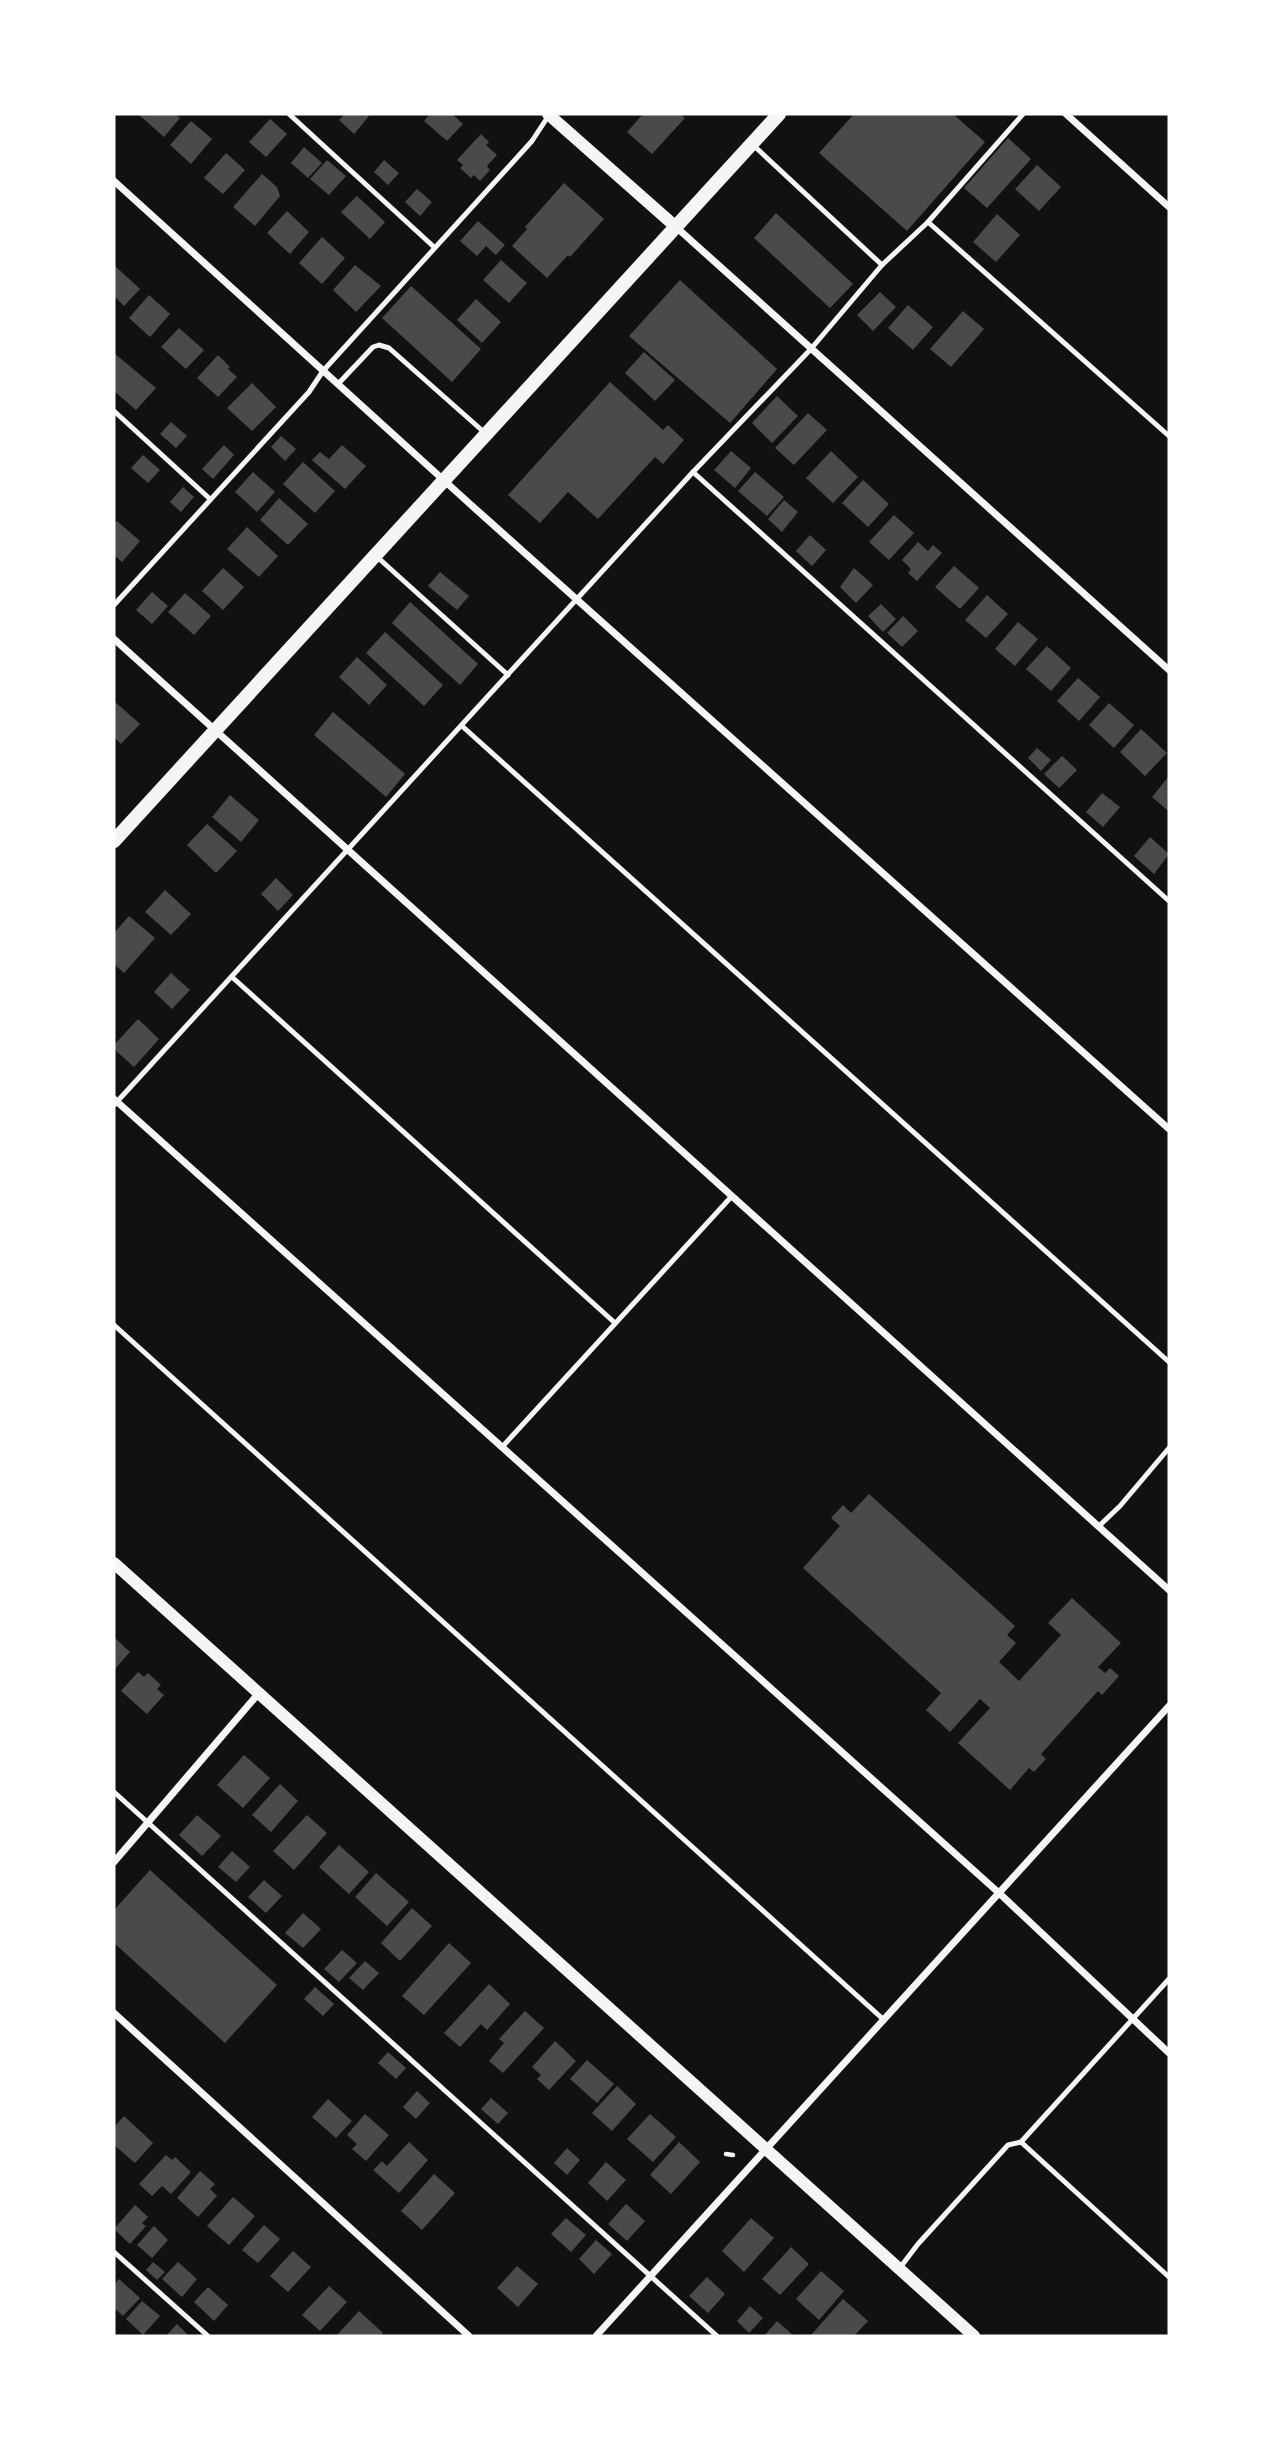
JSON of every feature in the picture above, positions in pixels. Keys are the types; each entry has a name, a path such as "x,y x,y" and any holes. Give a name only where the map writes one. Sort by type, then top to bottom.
{"main road":[{"path":"114,841 779,114"}],"street":[{"path":"548,114 1169,670"},
{"path":"1066,114 1169,207"},
{"path":"114,181 1169,1129"},
{"path":"114,639 1169,1590"},
{"path":"115,1102 503,1446 999,1893 1169,2053"},
{"path":"114,1563 974,2336"},
{"path":"114,1862 259,1693"},
{"path":"596,2336 1169,1706"},
{"path":"114,2013 469,2336"}],"lane":[{"path":"289,114 434,247"},
{"path":"114,605 309,392 323,371 532,141 548,114"},
{"path":"115,1102 694,472 810,350 882,265 928,222 1023,114"},
{"path":"752,144 882,265"},
{"path":"928,222 1169,436"},
{"path":"338,384 373,347 379,345 389,348 486,434"},
{"path":"114,411 210,499"},
{"path":"694,472 1169,901"},
{"path":"375,555 508,675"},
{"path":"463,726 1169,1362"},
{"path":"232,977 615,1323"},
{"path":"503,1446 732,1196"},
{"path":"114,1325 884,2020"},
{"path":"1099,1526 1169,1448"},
{"path":"114,1792 717,2336"},
{"path":"899,2269 918,2244 1008,2145 1021,2142 1169,1979"},
{"path":"1021,2142 1169,2277"},
{"path":"114,2252 208,2336"}],"path":[{"path":"726,2154 733,2155"}],"building":[{"path":"138,114 175,114 180,118 164,137"},
{"path":"345,114 369,116 354,134 339,120"},
{"path":"430,114 452,114 463,124 447,141 424,121"},
{"path":"643,114 680,114 685,118 652,154 627,132"},
{"path":"854,114 953,114 985,142 907,231 819,153"},
{"path":"270,119 287,134 266,157 249,142"},
{"path":"191,121 212,139 191,164 170,145"},
{"path":"481,134 489,142 486,145 497,155 487,166 490,170 480,181 474,175 471,178 460,168 463,165 457,160"},
{"path":"1008,138 1031,159 987,208 964,188"},
{"path":"304,147 322,163 308,178 291,163"},
{"path":"226,153 245,170 223,194 204,178"},
{"path":"327,160 346,176 329,195 310,179"},
{"path":"384,160 399,173 388,185 374,172"},
{"path":"1037,165 1061,187 1039,211 1015,189"},
{"path":"262,174 277,187 280,196 255,226 233,207"},
{"path":"564,183 604,219 547,278 512,246"},
{"path":"417,189 432,202 420,216 405,202"},
{"path":"357,196 385,222 370,239 341,212"},
{"path":"287,211 309,232 290,254 267,233"},
{"path":"776,213 853,284 830,308 754,238"},
{"path":"997,214 1020,235 996,262 973,242"},
{"path":"478,221 505,245 496,255 486,246 477,256 460,241"},
{"path":"322,237 345,258 322,284 299,263"},
{"path":"501,260 527,283 509,303 483,280"},
{"path":"114,265 140,289 124,306 114,296"},
{"path":"355,265 381,286 356,312 333,290"},
{"path":"680,280 777,369 730,423 629,336"},
{"path":"411,286 481,349 452,382 382,318"},
{"path":"880,292 896,307 873,331 857,315"},
{"path":"149,295 170,314 150,337 129,318"},
{"path":"476,299 501,322 482,343 457,320"},
{"path":"908,305 933,327 913,350 888,328"},
{"path":"963,311 984,329 951,367 930,349"},
{"path":"179,328 204,350 186,369 161,347"},
{"path":"644,352 675,380 655,401 625,373"},
{"path":"114,353 156,388 136,410 114,391"},
{"path":"218,355 237,377 218,397 197,378"},
{"path":"610,382 663,430 668,425 684,440 663,464 655,457 598,519 568,492 540,523 508,495"},
{"path":"252,383 276,407 252,431 227,408"},
{"path":"777,396 798,416 772,443 752,423"},
{"path":"808,413 827,430 794,465 775,448"},
{"path":"171,422 187,436 176,448 160,434"},
{"path":"281,436 296,449 285,461 271,447"},
{"path":"224,445 234,455 213,479 202,469"},
{"path":"342,445 366,466 345,489 312,460 320,452 329,459"},
{"path":"731,451 751,468 735,488 714,470"},
{"path":"831,451 858,477 833,503 806,478"},
{"path":"143,455 160,470 148,483 131,468"},
{"path":"303,462 335,491 315,513 283,484"},
{"path":"253,472 275,492 257,512 235,492"},
{"path":"755,472 784,497 767,516 738,491"},
{"path":"863,480 889,504 868,527 842,503"},
{"path":"183,487 194,497 181,512 170,502"},
{"path":"279,498 308,524 288,545 260,520"},
{"path":"784,500 798,512 782,532 768,519"},
{"path":"894,515 914,533 889,560 869,542"},
{"path":"117,521 140,541 122,562 114,555 114,524"},
{"path":"247,527 278,556 259,577 227,549"},
{"path":"810,535 826,550 812,566 796,551"},
{"path":"918,542 928,551 933,545 942,553 917,581 908,573 911,569 902,560"},
{"path":"954,566 979,588 960,609 935,587"},
{"path":"223,568 244,587 223,610 202,591"},
{"path":"854,568 873,585 856,603 840,587"},
{"path":"440,572 469,596 457,610 428,586"},
{"path":"152,592 168,606 152,624 136,610"},
{"path":"185,593 211,616 194,635 168,612"},
{"path":"987,595 1008,614 986,638 965,620"},
{"path":"410,602 478,664 460,685 392,623"},
{"path":"881,604 896,619 883,632 868,616"},
{"path":"903,616 918,631 902,647 887,633"},
{"path":"1018,622 1038,639 1015,666 995,649"},
{"path":"385,632 443,685 424,706 366,653"},
{"path":"1047,646 1071,668 1051,691 1026,669"},
{"path":"357,657 387,685 369,705 339,677"},
{"path":"1078,678 1100,697 1079,721 1057,701"},
{"path":"114,701 140,724 121,744 114,737"},
{"path":"1109,703 1134,725 1114,748 1089,725"},
{"path":"333,712 405,774 386,797 314,735"},
{"path":"1141,729 1167,753 1145,776 1120,752"},
{"path":"1037,748 1051,760 1041,771 1028,758"},
{"path":"1062,756 1077,770 1059,788 1044,774"},
{"path":"1169,776 1169,808 1167,810 1152,797"},
{"path":"1102,793 1120,807 1103,827 1086,812"},
{"path":"230,795 259,820 241,842 212,817"},
{"path":"207,824 237,851 216,873 187,845"},
{"path":"1150,837 1169,854 1154,874 1134,856"},
{"path":"276,878 293,895 278,911 261,894"},
{"path":"165,890 191,914 171,935 145,912"},
{"path":"129,916 155,938 124,973 114,964 114,933"},
{"path":"171,973 190,990 172,1009 154,992"},
{"path":"138,1019 159,1039 134,1067 114,1049 114,1045"},
{"path":"869,1494 1015,1626 1007,1635 1016,1643 999,1662 1019,1681 1061,1635 1048,1623 1072,1598 1121,1643 1098,1667 1105,1673 1110,1668 1119,1676 1102,1695 1098,1691 1041,1754 1046,1759 1034,1772 1029,1768 1010,1790 958,1743 990,1708 980,1699 950,1732 926,1710 941,1693 803,1568 840,1526 831,1518 843,1505 851,1513"},
{"path":"114,1637 130,1652 114,1670"},
{"path":"138,1672 144,1677 148,1673 161,1685 157,1689 164,1695 147,1714 121,1691"},
{"path":"244,1755 270,1778 243,1808 217,1785"},
{"path":"280,1784 298,1801 271,1832 252,1815"},
{"path":"197,1815 221,1836 202,1856 179,1835"},
{"path":"307,1815 327,1833 294,1870 273,1851"},
{"path":"339,1845 369,1872 349,1894 319,1867"},
{"path":"232,1851 250,1867 236,1882 218,1867"},
{"path":"150,1870 277,1985 225,2043 114,1943 114,1910"},
{"path":"376,1873 409,1902 387,1926 355,1897"},
{"path":"264,1880 282,1896 266,1913 248,1897"},
{"path":"412,1908 432,1926 400,1961 381,1943"},
{"path":"303,1913 321,1929 303,1948 285,1933"},
{"path":"449,1943 471,1963 424,2015 402,1996"},
{"path":"342,1950 357,1963 339,1982 324,1969"},
{"path":"365,1961 379,1973 363,1990 349,1978"},
{"path":"489,1984 510,2004 487,2030 481,2024 460,2047 444,2033"},
{"path":"315,1987 334,2004 323,2016 304,1999"},
{"path":"525,2011 544,2028 503,2073 489,2061 504,2043 499,2039"},
{"path":"555,2041 576,2061 549,2090 537,2079 541,2075 532,2067"},
{"path":"388,2052 406,2068 396,2079 378,2063"},
{"path":"587,2060 614,2084 597,2103 570,2079"},
{"path":"617,2086 636,2104 612,2131 592,2113"},
{"path":"417,2091 430,2103 416,2119 403,2107"},
{"path":"491,2098 508,2113 498,2124 481,2109"},
{"path":"328,2099 352,2121 336,2138 312,2117"},
{"path":"365,2114 389,2135 366,2161 352,2149 357,2144 347,2135"},
{"path":"650,2114 676,2137 653,2162 627,2139"},
{"path":"124,2116 153,2143 135,2163 114,2145 114,2127"},
{"path":"409,2142 428,2160 399,2193 373,2170 382,2161 387,2166"},
{"path":"679,2142 700,2162 671,2194 650,2175"},
{"path":"567,2148 580,2160 567,2175 554,2163"},
{"path":"166,2155 172,2160 175,2157 191,2172 171,2194 162,2186 152,2196 139,2184"},
{"path":"606,2162 626,2180 607,2201 588,2183"},
{"path":"200,2171 215,2184 210,2189 217,2196 198,2217 177,2198"},
{"path":"434,2174 455,2193 422,2230 401,2211"},
{"path":"233,2197 255,2216 229,2245 207,2226"},
{"path":"626,2204 645,2221 627,2241 608,2224"},
{"path":"135,2205 148,2217 142,2223 146,2226 130,2244 114,2229"},
{"path":"566,2218 586,2235 571,2252 551,2234"},
{"path":"751,2218 774,2238 744,2272 722,2251"},
{"path":"264,2225 280,2239 258,2263 242,2250"},
{"path":"154,2226 168,2240 152,2258 137,2245"},
{"path":"596,2240 612,2254 594,2274 579,2259"},
{"path":"791,2247 809,2264 780,2295 762,2279"},
{"path":"293,2251 311,2267 288,2292 270,2276"},
{"path":"153,2262 165,2272 157,2280 146,2270"},
{"path":"178,2262 197,2279 182,2297 162,2279"},
{"path":"517,2266 538,2284 518,2307 497,2288"},
{"path":"821,2271 844,2291 819,2320 796,2299"},
{"path":"707,2277 725,2294 708,2313 689,2296"},
{"path":"119,2279 140,2298 123,2316 114,2308 114,2285"},
{"path":"329,2286 347,2302 320,2331 302,2315"},
{"path":"208,2287 228,2305 214,2321 194,2302"},
{"path":"843,2299 868,2321 854,2336 811,2335"},
{"path":"142,2301 160,2316 143,2335 126,2319"},
{"path":"750,2306 763,2318 749,2333 737,2321"},
{"path":"359,2311 383,2333 381,2336 336,2336"},
{"path":"777,2321 794,2336 764,2336"},
{"path":"177,2324 189,2336 166,2336"}]}
